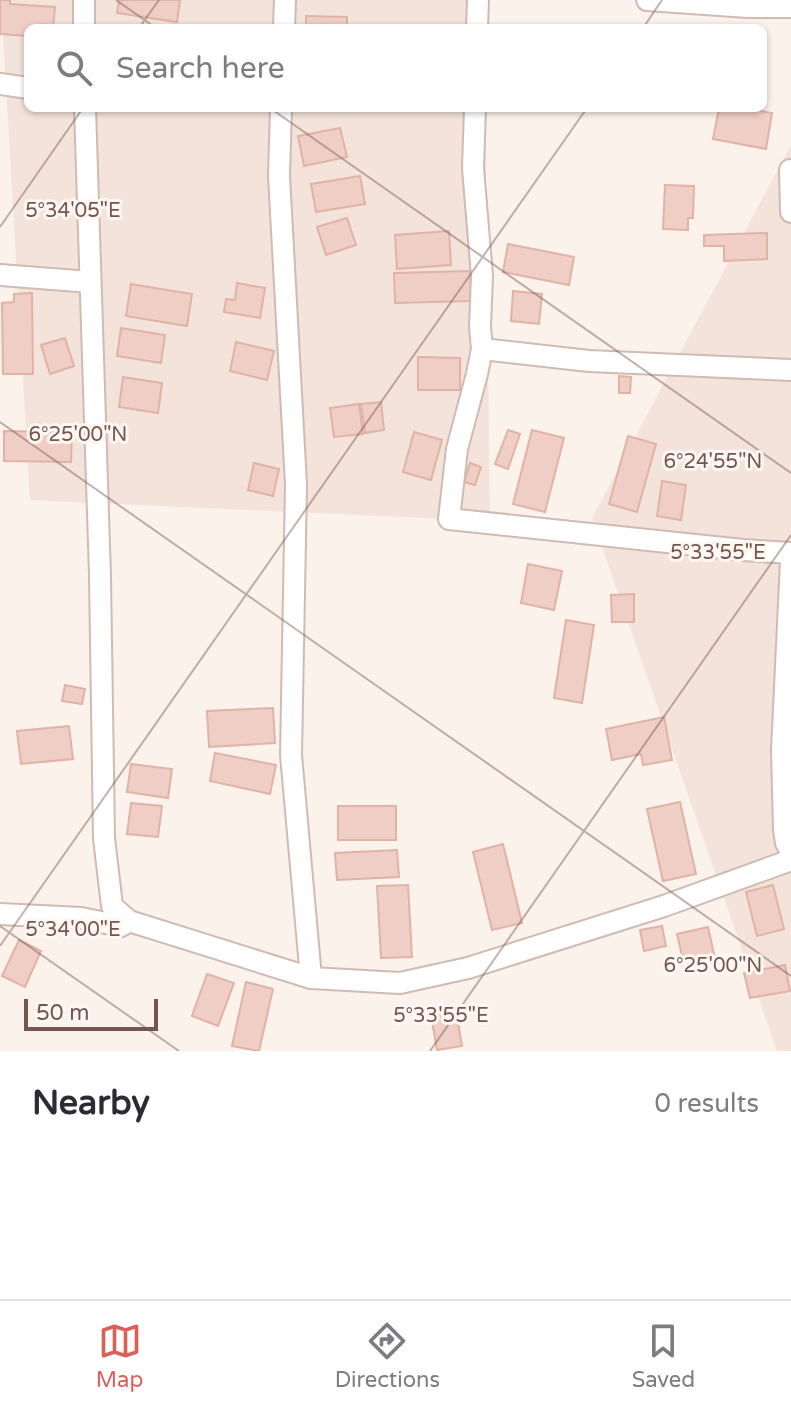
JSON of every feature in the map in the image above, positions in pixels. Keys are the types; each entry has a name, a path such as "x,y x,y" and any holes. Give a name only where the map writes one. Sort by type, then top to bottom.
{"street":[{"path":"84,0 84,24"},
{"path":"284,24 285,0"},
{"path":"477,24 478,0"},
{"path":"647,0 791,7"},
{"path":"0,84 24,87"},
{"path":"85,112 100,576 104,838 112,906 129,921 311,978 400,983 468,968 664,906 791,860"},
{"path":"281,112 279,176 296,484 291,755 311,978"},
{"path":"475,112 473,168 482,276 482,349 457,449 449,519 791,553"},
{"path":"790,170 791,212"},
{"path":"0,275 90,282"},
{"path":"482,349 589,361 791,370"},
{"path":"791,561 782,750 784,830 791,852"},
{"path":"0,914 81,918 121,926 129,921"}],"shaded area":[{"path":"1,0 484,0 484,24 24,24 24,112 485,112 490,521 30,500"},
{"path":"791,145 791,1051 777,1051 592,518"}],"building":[{"path":"0,0 10,0 10,4 55,7 53,24 24,24 24,36 0,34"},
{"path":"119,0 180,0 177,22 117,13"},
{"path":"306,16 347,17 347,24 306,24"},
{"path":"718,112 772,113 766,149 713,139"},
{"path":"340,128 347,157 304,166 298,136"},
{"path":"360,176 365,204 316,212 311,184"},
{"path":"665,185 694,186 693,218 688,218 688,230 663,229"},
{"path":"347,218 356,245 326,255 317,227"},
{"path":"449,231 451,265 397,269 395,235"},
{"path":"767,233 767,259 724,261 724,246 704,246 704,235"},
{"path":"508,244 574,257 569,285 503,272"},
{"path":"470,271 471,301 395,303 394,273"},
{"path":"237,283 265,288 260,318 224,312 226,299 235,300"},
{"path":"131,284 192,294 187,326 126,316"},
{"path":"513,291 542,294 539,324 511,321"},
{"path":"32,293 33,374 3,374 2,303 14,302 14,294"},
{"path":"121,328 165,335 161,363 117,356"},
{"path":"65,338 74,366 50,374 41,345"},
{"path":"236,342 274,351 267,380 230,371"},
{"path":"418,357 460,358 460,390 418,390"},
{"path":"619,376 631,377 630,393 619,393"},
{"path":"123,377 162,383 158,413 119,407"},
{"path":"381,402 384,430 365,433 361,404"},
{"path":"359,404 363,434 334,437 330,408"},
{"path":"508,430 520,434 508,469 495,464"},
{"path":"532,430 564,438 545,512 513,504"},
{"path":"4,431 72,432 71,462 4,461"},
{"path":"414,432 442,440 431,480 403,472"},
{"path":"628,436 656,444 637,512 609,504"},
{"path":"254,463 279,469 273,496 248,490"},
{"path":"470,463 481,467 475,485 464,482"},
{"path":"662,481 686,485 681,520 657,516"},
{"path":"528,564 562,571 554,610 521,603"},
{"path":"634,594 634,622 612,622 611,595"},
{"path":"566,620 594,625 582,703 554,698"},
{"path":"65,685 85,689 82,704 62,701"},
{"path":"273,708 275,743 209,747 207,711"},
{"path":"664,717 672,760 643,765 641,754 612,760 606,729"},
{"path":"69,726 73,759 21,764 17,731"},
{"path":"215,753 276,765 270,794 210,781"},
{"path":"131,764 172,769 168,798 127,792"},
{"path":"680,802 696,874 663,881 647,809"},
{"path":"131,803 162,806 158,837 127,834"},
{"path":"338,806 396,806 396,840 338,840"},
{"path":"503,844 522,923 492,930 473,852"},
{"path":"397,850 399,877 337,880 335,853"},
{"path":"408,885 412,957 381,958 377,886"},
{"path":"773,885 784,929 757,936 746,892"},
{"path":"662,926 666,946 644,951 640,930"},
{"path":"708,927 714,954 683,960 677,934"},
{"path":"19,940 41,951 25,987 2,976"},
{"path":"785,965 790,991 750,998 744,973"},
{"path":"207,974 234,983 218,1026 192,1016"},
{"path":"246,982 273,989 259,1051 232,1046"},
{"path":"456,1011 462,1046 437,1050 431,1015"}]}
